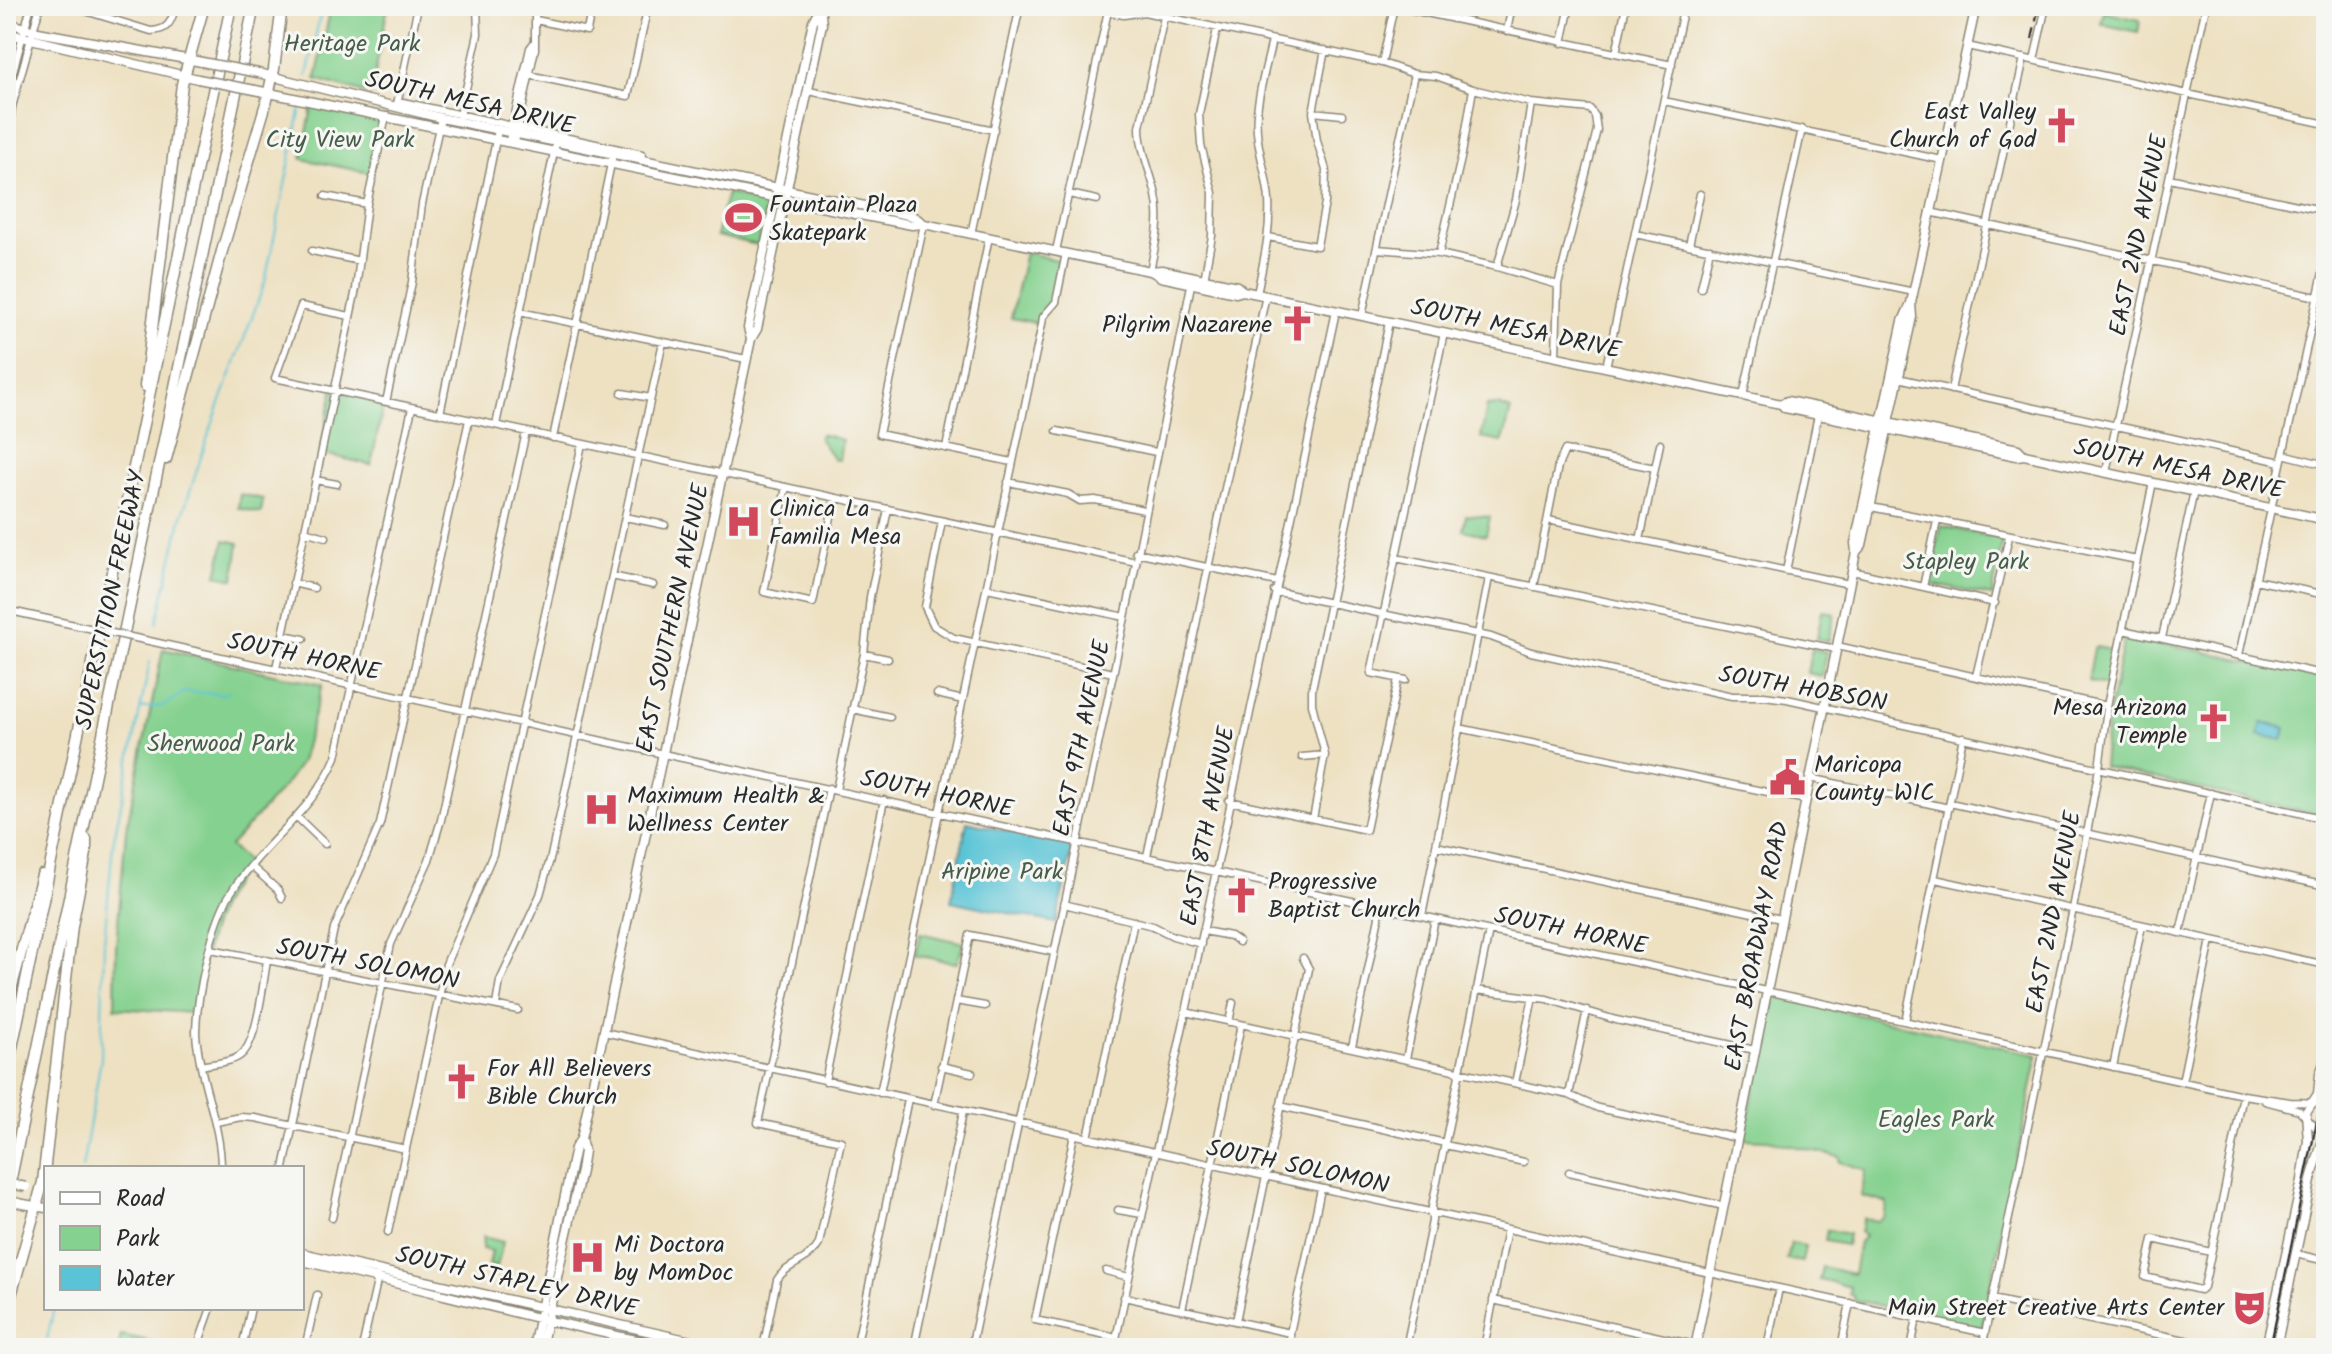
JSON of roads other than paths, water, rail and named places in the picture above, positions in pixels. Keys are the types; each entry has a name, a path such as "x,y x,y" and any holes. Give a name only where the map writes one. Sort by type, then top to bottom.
{"highway":[{"path":"127,503 152,339 184,76 204,6"},
{"name":"SUPERSTITION FREEWAY","path":"6,1076 231,6"},
{"name":"SUPERSTITION FREEWAY","path":"6,1201 254,6"},
{"path":"131,592 185,383 269,94 282,6"},
{"path":"6,1008 75,749"},
{"path":"46,1166 72,926 86,853 85,822"},
{"path":"6,1313 41,1208 43,1191"}],"main road":[{"name":"EAST SOUTHERN AVENUE","path":"751,339 748,328 776,187 813,21 820,6"},
{"name":"EAST SOUTHERN AVENUE","path":"541,1348 561,1214 575,1148 581,1139 746,359 757,329 787,200 822,24 820,6"},
{"name":"EAST BROADWAY ROAD","path":"1856,552 1862,545 1871,507 1903,321 1914,292 1976,6"},
{"name":"SOUTH MESA DRIVE","path":"6,22 397,104 440,122"},
{"name":"SOUTH MESA DRIVE","path":"6,33 269,94 386,116 514,134 556,147 774,198 989,237 1150,271 1161,277 1203,282 1236,293 1262,294 1781,404 1785,408 1818,415 1884,425"},
{"path":"807,46 809,52 804,82 809,91"},
{"name":"SOUTH MESA DRIVE","path":"612,159 776,187 913,216 924,224"},
{"path":"845,212 889,211"},
{"path":"761,264 761,313"},
{"name":"EAST BROADWAY ROAD","path":"1695,1346 1825,708 1856,552 1855,543 1898,378 1912,317 1911,303"},
{"name":"SOUTH MESA DRIVE","path":"1781,404 1787,401 2017,456 2326,520"},
{"path":"2266,1348 2298,1204 2308,1141 2306,1119 2318,1094 2319,1075 2326,1058"},
{"path":"2276,1348 2314,1169 2326,1129"},
{"name":"EAST SOUTHERN AVENUE","path":"533,1348 571,1216 584,1151 581,1139"},
{"path":"570,1173 572,1182 566,1212 571,1216"},
{"path":"6,1183 43,1191"},
{"path":"6,1201 41,1208"},
{"path":"561,1214 564,1222 560,1240 563,1249"},
{"name":"SOUTH STAPLEY DRIVE","path":"304,1254 436,1293 642,1330 702,1346"},
{"name":"SOUTH STAPLEY DRIVE","path":"304,1261 464,1291 640,1341 676,1348 685,1345 722,1348"},
{"path":"436,1293 438,1290 464,1291"},
{"path":"617,1336 638,1335 642,1330"},
{"path":"640,1341 642,1337 656,1339 664,1335"}],"street":[{"path":"6,153 31,6"},
{"path":"28,29 40,6"},
{"path":"69,6 151,31 163,30 171,24 176,6"},
{"path":"397,104 418,6"},
{"path":"460,116 478,34 477,6"},
{"path":"514,134 526,75 535,49 535,6"},
{"path":"536,20 587,31 592,6"},
{"path":"526,75 628,96 648,6"},
{"path":"971,234 1020,6"},
{"path":"1382,63 1394,6 1672,65"},
{"path":"1453,19 1456,6"},
{"path":"1507,31 1512,6"},
{"path":"1562,43 1570,6"},
{"path":"1616,53 1626,6"},
{"path":"1606,367 1684,6"},
{"path":"2034,60 2046,6"},
{"name":"EAST 2ND AVENUE","path":"2106,472 2206,6"},
{"path":"880,1093 1043,317 1056,302 1069,194 1108,9 1124,15 1144,12 1325,50 1414,74 1436,76 1531,103 1590,109 1595,116 1597,130 1558,285 1556,356"},
{"path":"1150,271 1159,228 1157,199 1140,152 1140,127 1164,17"},
{"path":"1203,282 1212,236 1213,193 1199,123 1217,29"},
{"path":"6,97 26,39"},
{"path":"1147,856 1262,294 1269,204 1257,136 1257,113 1272,40"},
{"path":"1967,46 2326,124"},
{"path":"1268,237 1317,246 1330,170 1317,141 1313,112 1325,50"},
{"path":"1951,390 2024,58"},
{"path":"1362,316 1414,74"},
{"path":"1439,254 1473,89"},
{"path":"809,91 994,130"},
{"path":"1664,101 1942,160"},
{"path":"1497,267 1516,200 1531,103"},
{"name":"SOUTH MESA DRIVE","path":"397,104 460,116 514,134 642,154"},
{"path":"1313,112 1342,115"},
{"path":"276,668 350,316 367,204 386,116"},
{"path":"386,402 412,282 422,204 440,122"},
{"path":"1743,396 1802,129"},
{"path":"440,414 497,134"},
{"path":"496,425 556,147"},
{"path":"553,438 612,159"},
{"path":"2169,178 2326,211"},
{"path":"1069,194 1097,200"},
{"path":"1689,245 1700,194"},
{"path":"325,196 367,204"},
{"path":"1930,212 2326,299"},
{"path":"924,224 879,434 1012,462"},
{"path":"1635,234 1914,292"},
{"path":"946,448 989,237"},
{"path":"1377,249 1439,254 1558,285"},
{"path":"1701,288 1710,249"},
{"path":"312,251 360,261"},
{"path":"2239,655 2326,259"},
{"name":"EAST 9TH AVENUE","path":"971,1348 1125,617 1192,280"},
{"path":"350,316 301,306 275,378 1136,562"},
{"name":"EAST 8TH AVENUE","path":"1114,1348 1336,311"},
{"path":"520,312 746,359"},
{"path":"1313,819 1325,755 1311,696 1389,322"},
{"path":"1229,801 1366,830 1382,734 1402,679 1371,673 1444,333"},
{"path":"496,1005 500,981 540,895 551,856 663,342"},
{"path":"1898,378 2116,426 2326,465"},
{"path":"622,393 651,398"},
{"path":"221,1166 216,1122 196,1034 197,1014 220,912 233,890 312,800 339,749 412,408"},
{"path":"1786,571 1818,415"},
{"path":"284,1166 334,929 380,824 469,420"},
{"path":"1057,431 1156,452"},
{"path":"332,1218 391,944 429,860 441,820 526,432"},
{"path":"388,1232 446,964 493,854 582,444"},
{"path":"1640,540 1660,444"},
{"path":"1534,587 1558,466 1565,450 1655,468"},
{"path":"315,480 337,484"},
{"path":"1008,482 1068,494 1080,501 1095,500 1144,510"},
{"name":"EAST 2ND AVENUE","path":"1982,1348 2073,909 2107,706 2153,482"},
{"path":"786,487 764,592 813,603 835,498"},
{"path":"2162,638 2194,491"},
{"path":"1871,507 2009,537 2014,534 2137,560"},
{"path":"763,1348 777,1280 781,1274 814,1254 819,1244 841,1141 758,1123 864,654 870,597 888,509"},
{"path":"625,517 665,525"},
{"path":"1548,520 1849,584"},
{"path":"942,521 925,607 934,626 942,633 976,644 1113,673"},
{"path":"1923,587 1937,521"},
{"path":"304,531 326,537"},
{"path":"1976,676 2009,537"},
{"path":"1136,552 1277,582"},
{"path":"1396,558 1976,676 2107,706"},
{"path":"1852,571 1995,603"},
{"path":"612,576 653,585"},
{"path":"1422,916 1489,578"},
{"path":"2255,580 2326,595"},
{"path":"293,583 314,588"},
{"path":"987,588 1125,617"},
{"name":"SOUTH HOBSON","path":"1274,591 1478,634 1531,652 1737,697 1774,697 2326,819"},
{"name":"SOUTH HORNE","path":"6,610 1905,1021"},
{"path":"2123,630 2326,675"},
{"path":"283,635 304,639"},
{"path":"864,654 888,659"},
{"path":"937,694 963,700"},
{"path":"852,709 890,717"},
{"path":"1459,728 1806,800"},
{"path":"1963,737 1905,1021 2247,1095 2297,1109 2316,1128 2326,1129"},
{"path":"1302,757 1325,755"},
{"path":"1810,778 2326,886"},
{"path":"2180,933 2211,793"},
{"path":"825,1081 884,800"},
{"path":"297,817 325,844"},
{"path":"1436,846 1781,919"},
{"path":"252,867 278,890 282,898"},
{"path":"1935,879 2326,965"},
{"path":"1064,904 1153,926 1201,944"},
{"path":"1352,1047 1381,907"},
{"path":"1406,1059 1435,919"},
{"path":"1088,1138 1134,921"},
{"path":"2113,1067 2142,925"},
{"path":"1204,931 1230,936 1239,942"},
{"path":"1406,1348 1489,931"},
{"path":"934,1105 970,935 1054,952"},
{"path":"2182,1082 2211,940"},
{"name":"SOUTH SOLOMON","path":"211,949 518,1010"},
{"path":"1236,1321 1309,969 1303,958"},
{"path":"201,1066 232,1060 244,1052 252,1036 267,961"},
{"path":"1476,990 1533,997 1616,1020 1755,1050"},
{"path":"1515,1083 1533,997"},
{"path":"956,1001 985,1006"},
{"path":"1229,1022 1233,1003"},
{"path":"1569,1095 1587,1010"},
{"path":"1185,1012 1569,1095 1598,1108 1737,1138"},
{"path":"1182,1310 1241,1025"},
{"name":"SOUTH SOLOMON","path":"604,1032 1985,1333"},
{"path":"941,1066 972,1073"},
{"path":"2247,1095 2326,1103"},
{"path":"2211,1252 2153,1239 2145,1277 2200,1290 2204,1287 2247,1095"},
{"path":"856,1348 908,1099"},
{"path":"1280,1106 1524,1162"},
{"path":"914,1348 963,1112"},
{"path":"216,1122 241,1117 406,1149"},
{"path":"1074,1135 1035,1320 1116,1337"},
{"path":"1569,1172 1724,1206"},
{"path":"1291,1348 1290,1333 1321,1189"},
{"path":"1118,1210 1142,1214"},
{"path":"1484,1348 1507,1229"},
{"path":"2296,1254 2326,1261"},
{"path":"1106,1271 1129,1277"},
{"path":"362,1348 379,1274"},
{"path":"1767,1348 1779,1288"},
{"path":"305,1348 317,1295"},
{"path":"1124,1297 1290,1333"},
{"path":"1992,1299 2223,1348"},
{"path":"1493,1300 1695,1346"},
{"path":"1841,1348 1850,1303"},
{"path":"197,1348 210,1310"},
{"path":"242,1348 251,1310"},
{"path":"1911,1348 1917,1318"}],"water":[{"path":"2262,723 2286,728 2283,740 2259,735"},
{"name":"Aripine Park","path":"967,822 1070,845 1072,849 1056,923 951,901"}],"waterway":[{"path":"307,76 322,6"},
{"path":"157,623 181,519 265,282 301,107"},
{"path":"82,1166 101,1059 104,942 113,844 150,661"},
{"path":"141,708 163,706 184,692 225,694 230,691"},
{"path":"45,1348 54,1310"}],"tram line":[{"path":"2270,1348 2326,1077"}],"railway":[{"path":"2032,39 2039,6"}],"place":[{"name":"East Valley Church of God","path":"2062,125"},
{"name":"Fountain Plaza Skatepark","path":"743,218"},
{"name":"Pilgrim Nazarene","path":"1298,324"},
{"name":"Clinica La Familia Mesa","path":"743,522"},
{"name":"Mesa Arizona Temple","path":"2213,721"},
{"name":"Maricopa County WIC","path":"1788,778"},
{"name":"Maximum Health & Wellness Center","path":"601,809"},
{"name":"Progressive Baptist Church","path":"1242,895"},
{"name":"For All Believers Bible Church","path":"461,1082"},
{"name":"Mi Doctora by MomDoc","path":"588,1258"},
{"name":"Main Street Creative Arts Center","path":"2250,1307"}],"park label":[{"name":"Heritage Park","path":"352,43"},
{"name":"City View Park","path":"340,139"},
{"name":"Stapley Park","path":"1966,561"},
{"name":"Sherwood Park","path":"221,743"},
{"name":"Eagles Park","path":"1936,1119"}]}
